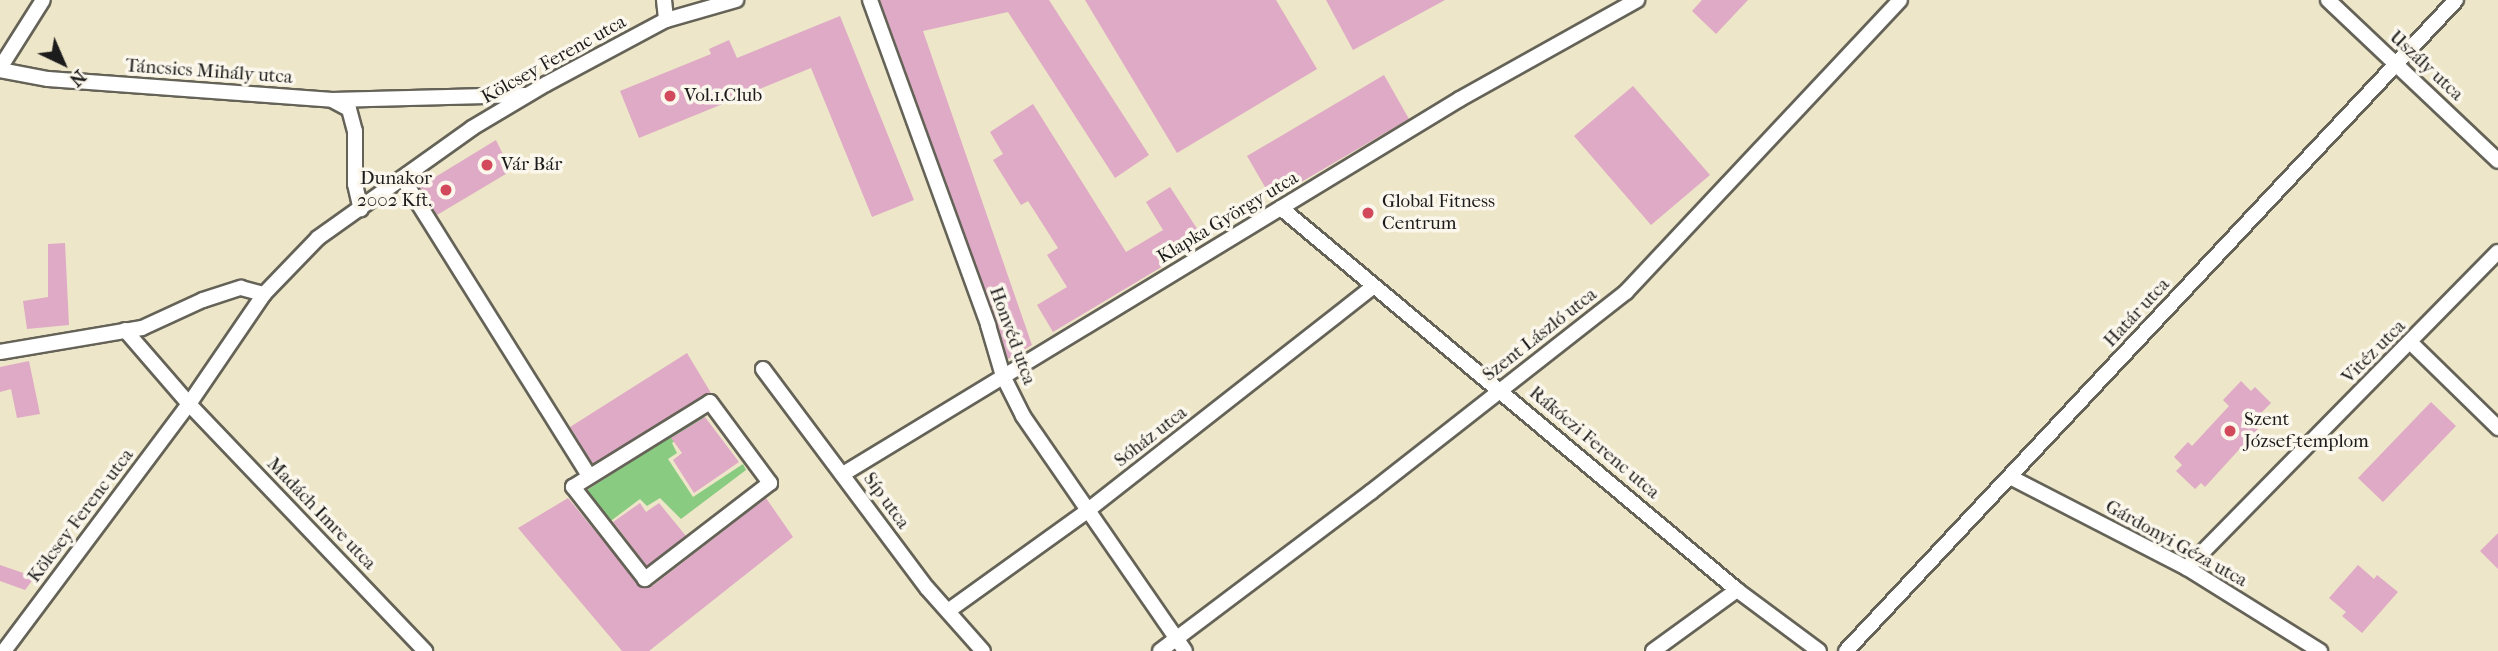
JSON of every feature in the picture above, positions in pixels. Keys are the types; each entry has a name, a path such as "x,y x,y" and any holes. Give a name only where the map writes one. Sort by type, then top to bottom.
{"street":[{"path":"0,69 43,0"},
{"path":"664,0 666,20"},
{"name":"Kölcsey Ferenc utca","path":"4,651 189,404 264,294 318,238 472,128 527,95 666,20 736,0"},
{"name":"Honvéd utca","path":"870,0 988,325 1003,376 1023,416 1185,651"},
{"name":"Klapka György utca","path":"843,474 1460,99 1637,0"},
{"name":"Szent László utca","path":"1160,651 1371,492 1626,292 1900,0"},
{"name":"Uszály utca","path":"2328,0 2498,161"},
{"name":"Határ utca","path":"1846,651 2456,0"},
{"name":"Táncsics Mihály utca","path":"0,69 48,79 332,100 527,95"},
{"path":"332,100 349,110 355,131 355,184 361,209"},
{"path":"403,179 589,476"},
{"name":"Rákóczi Ferenc utca","path":"1280,208 1737,590 1819,651"},
{"name":"Vitéz utca","path":"2187,568 2498,251"},
{"name":"Sóház utca","path":"948,611 1087,511 1373,287"},
{"path":"0,352 142,328 203,300 241,288 264,294"},
{"path":"125,330 189,404"},
{"path":"2411,342 2498,428"},
{"name":"Síp utca","path":"763,369 919,578 983,651"},
{"path":"709,402 770,483 645,579 573,487 589,476 709,402"},
{"name":"Madách Imre utca","path":"189,404 425,651"},
{"name":"Gárdonyi Géza utca","path":"2010,477 2187,568 2320,651"},
{"path":"1653,651 1737,590"}],"green space":[{"path":"703,416 706,420 672,443 677,453 668,459 693,497 743,464 746,470 681,519 660,498 647,506 640,499 608,523 584,492"}],"building":[{"path":"880,0 1049,0 1149,155 1115,178 1008,12 923,31 1032,345 1008,359"},
{"path":"1085,0 1276,0 1317,69 1177,153"},
{"path":"1326,0 1445,0 1353,50"},
{"path":"1702,0 1748,0 1716,34 1692,11"},
{"path":"840,16 914,200 872,217 811,68 639,138 620,91 711,54 709,49 729,40 737,58"},
{"path":"1384,75 1409,119 1272,199 1247,156"},
{"path":"1633,86 1710,175 1651,225 1574,136"},
{"path":"1033,104 1126,252 1163,230 1146,202 1170,187 1205,241 1053,332 1037,305 1067,287 1047,255 1058,248 1028,201 1021,205 993,160 1003,154 990,132"},
{"path":"496,140 511,171 437,215 419,187"},
{"path":"65,243 69,325 27,329 23,301 48,297 48,244"},
{"path":"687,353 711,393 593,464 570,427"},
{"path":"29,361 40,414 17,418 11,389 0,392 0,367"},
{"name":"Szent József-templom","path":"2241,381 2251,391 2255,387 2271,403 2260,414 2266,420 2205,487 2201,483 2195,489 2176,471 2182,465 2174,457 2188,442 2192,446 2229,406 2223,400"},
{"path":"2431,402 2456,426 2383,502 2358,478"},
{"path":"705,417 739,462 694,493 673,460 682,453 671,438"},
{"path":"568,498 642,588 651,587 766,498 793,537 649,651 622,651 518,528"},
{"path":"640,503 646,512 659,503 686,536 647,566 613,522"},
{"path":"2498,533 2498,569 2480,551"},
{"path":"0,565 35,577 25,590 0,581"},
{"path":"2358,565 2374,579 2377,575 2398,592 2362,633 2342,616 2346,612 2329,598"}],"place":[{"name":"Vol.1.Club","path":"670,96"},
{"name":"Vár Bár","path":"487,165"},
{"name":"Dunakor 2002 Kft.","path":"446,190"},
{"name":"Global Fitness Centrum","path":"1368,213"},
{"name":"Szent József-templom","path":"2230,431"}]}
